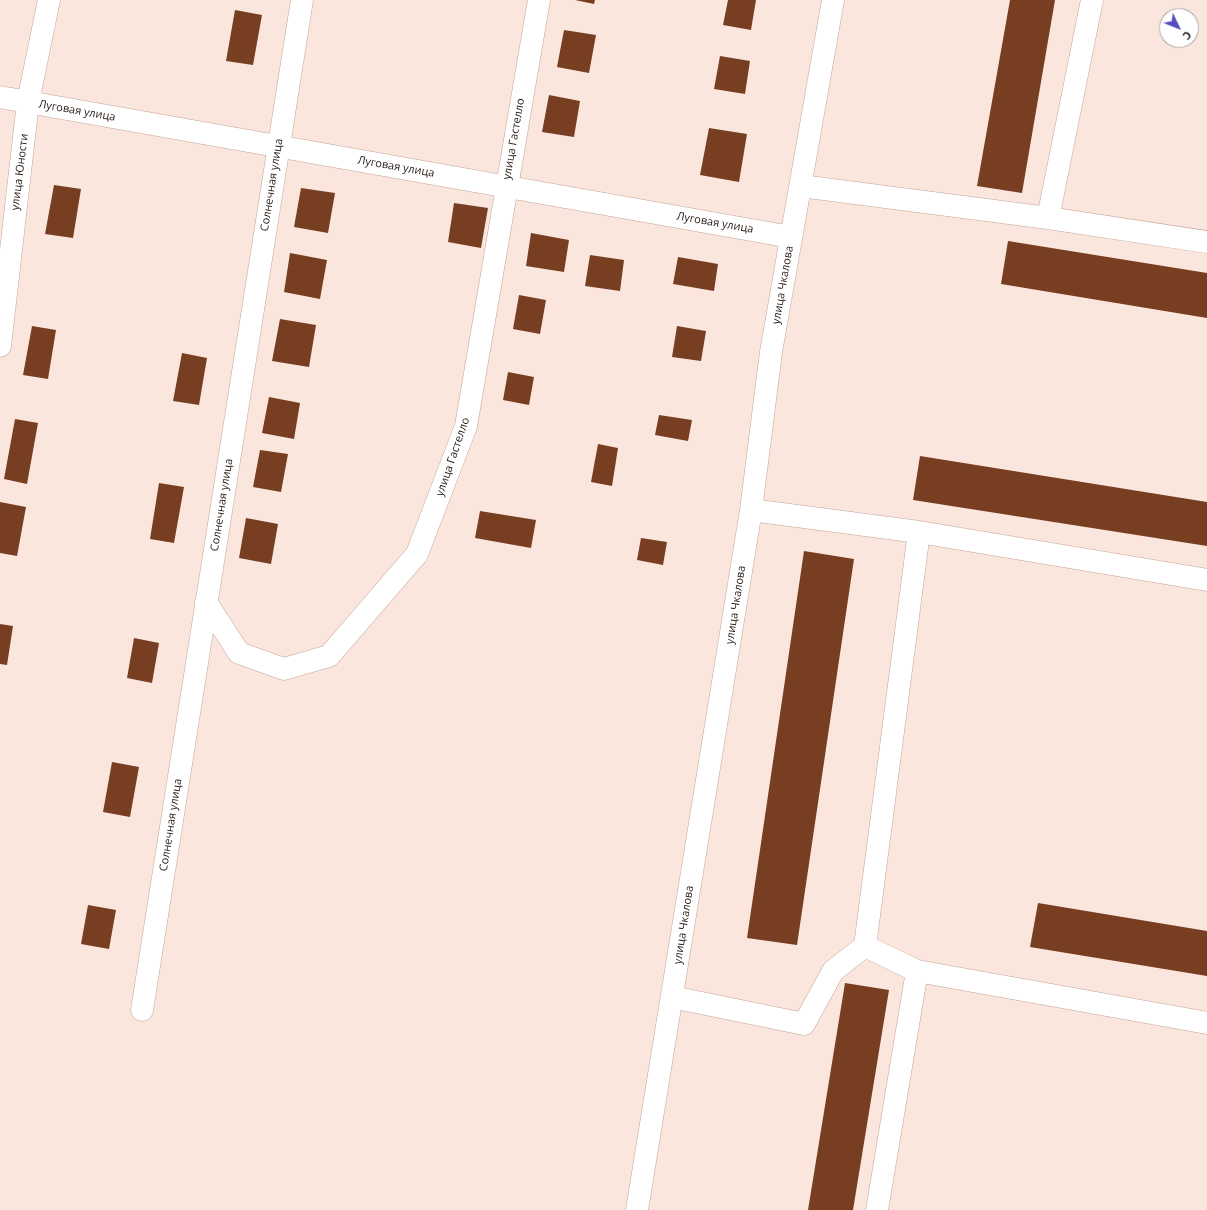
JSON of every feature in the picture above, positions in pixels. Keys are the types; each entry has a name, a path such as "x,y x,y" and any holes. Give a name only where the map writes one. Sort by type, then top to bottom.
{"street":[{"name":"улица Юности","path":"0,346 28,102 48,0"},
{"name":"Солнечная улица","path":"142,1010 302,0"},
{"name":"улица Гастелло","path":"206,602 238,653 284,669 329,656 417,554 466,426 539,0"},
{"name":"улица Чкалова","path":"637,1210 751,510 772,352 833,0"},
{"path":"1048,218 1092,0"},
{"name":"Луговая улица","path":"0,97 791,237"},
{"path":"801,186 1048,218 1207,242"},
{"path":"751,510 919,532 1207,580"},
{"path":"672,997 804,1024 834,971 865,946 919,532"},
{"path":"865,946 917,971 1207,1023"},
{"path":"877,1210 917,971"}],"building":[{"path":"575,0 595,0 594,4"},
{"path":"728,0 756,0 751,30 723,25"},
{"path":"1010,0 1055,0 1022,193 977,186"},
{"path":"235,10 262,15 253,65 226,61"},
{"path":"564,30 596,35 589,73 557,67"},
{"path":"720,56 750,61 745,94 714,89"},
{"path":"549,95 580,101 574,137 542,132"},
{"path":"709,128 747,134 739,182 700,175"},
{"path":"54,185 81,189 73,238 45,234"},
{"path":"301,188 335,193 328,233 294,227"},
{"path":"454,203 488,208 481,248 448,242"},
{"path":"531,233 569,240 564,272 526,266"},
{"path":"1008,241 1207,273 1207,318 1001,284"},
{"path":"290,253 327,260 320,299 284,292"},
{"path":"590,255 624,260 620,291 585,286"},
{"path":"678,257 718,264 714,291 673,284"},
{"path":"519,295 546,300 540,334 513,329"},
{"path":"280,319 316,325 309,367 272,361"},
{"path":"32,326 56,330 48,379 23,375"},
{"path":"677,326 706,331 701,361 672,357"},
{"path":"182,353 207,358 199,405 173,401"},
{"path":"508,372 534,377 529,405 503,400"},
{"path":"269,397 300,403 294,439 262,433"},
{"path":"659,415 692,420 688,441 655,435"},
{"path":"15,419 38,423 27,484 4,479"},
{"path":"598,444 618,448 612,486 591,482"},
{"path":"260,450 288,454 281,492 253,487"},
{"path":"920,456 1207,502 1207,546 913,500"},
{"path":"159,483 184,487 174,543 150,539"},
{"path":"0,502 26,507 17,556 0,553"},
{"path":"480,511 536,520 531,548 475,538"},
{"path":"246,518 278,524 271,564 239,558"},
{"path":"641,538 667,542 663,565 637,560"},
{"path":"804,551 854,559 797,945 747,938"},
{"path":"0,624 13,626 7,665 0,664"},
{"path":"134,638 159,643 152,683 127,678"},
{"path":"112,762 139,767 130,817 103,812"},
{"path":"1038,903 1207,931 1207,976 1030,947"},
{"path":"88,905 116,910 109,949 81,944"},
{"path":"845,983 889,990 853,1210 808,1210"}]}
